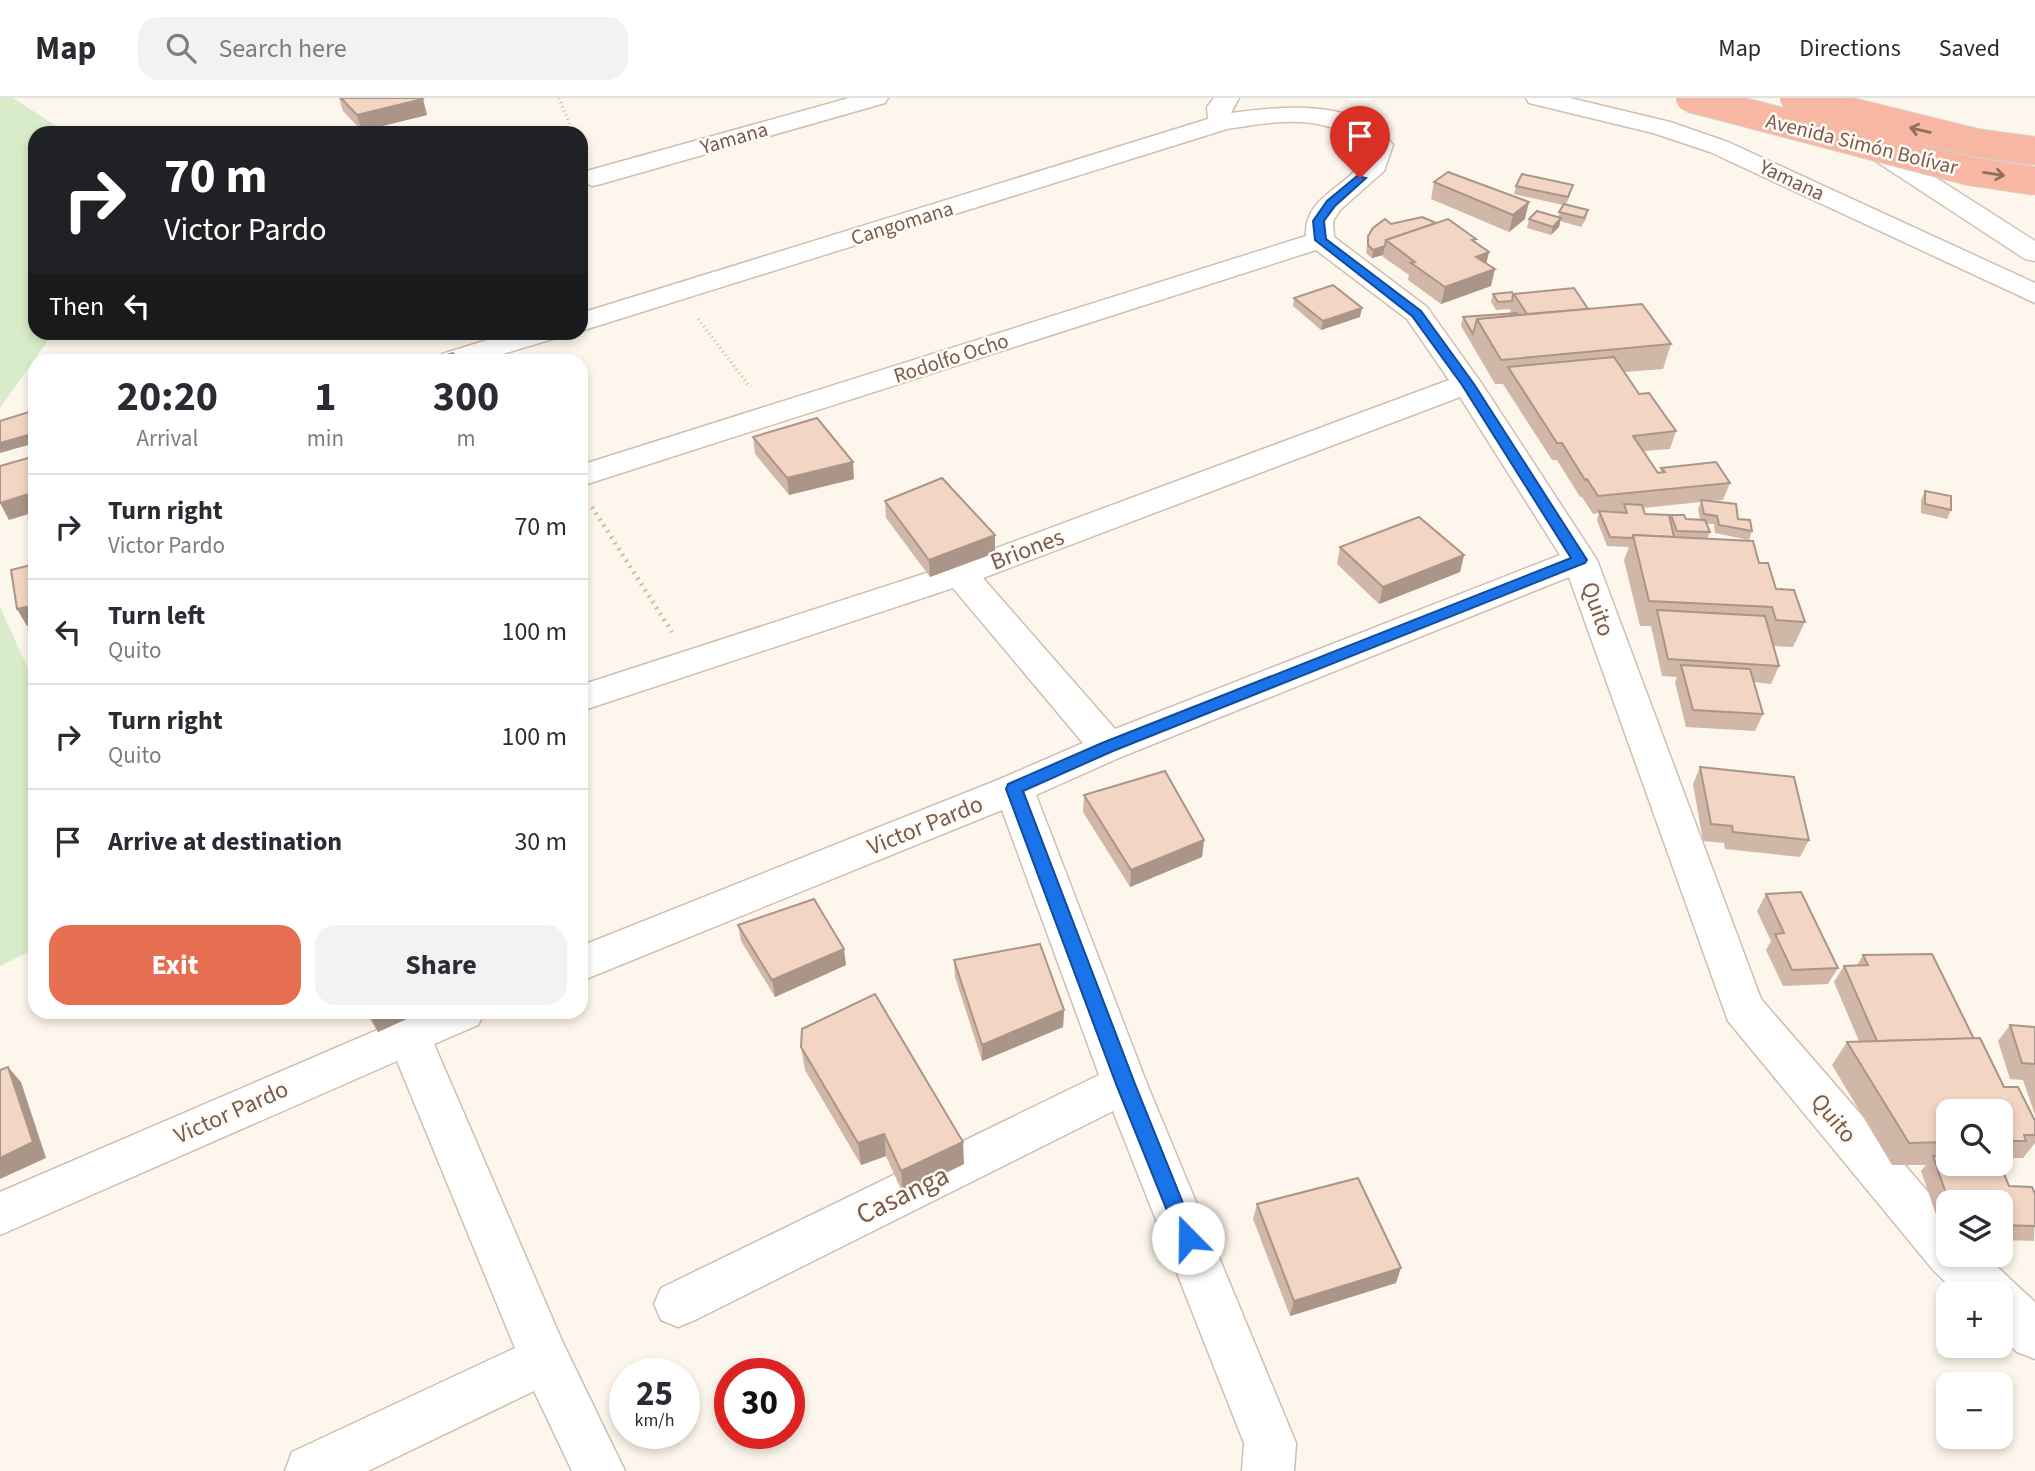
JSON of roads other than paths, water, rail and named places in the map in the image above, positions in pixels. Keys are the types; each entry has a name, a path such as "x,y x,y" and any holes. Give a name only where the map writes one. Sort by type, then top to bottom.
{"highway":[{"name":"Avenida Simón Bolívar","path":"1690,98 1773,122 1969,171 2035,181"},
{"name":"Avenida Simón Bolívar","path":"1795,98 1977,143 2035,151"}],"street":[{"name":"Yamana","path":"592,178 876,98"},
{"name":"Yamana","path":"1538,98 1661,127 1719,147 2035,294"},
{"path":"1795,98 2035,253"},
{"path":"1225,110 1308,112 1346,120 1366,130 1380,145 1375,165 1331,204 1318,221 1320,240"},
{"name":"Cangomana","path":"588,320 678,293 1225,110"},
{"name":"Quito","path":"1320,240 1416,313 1467,384 1580,560 1743,1008 1936,1236"},
{"name":"Rodolfo Ocho","path":"588,488 772,416 1320,240"},
{"path":"473,354 520,340"},
{"name":"Briones","path":"588,696 960,574 1467,384"},
{"name":"Victor Pardo","path":"588,961 1014,789 1108,747 1580,560"},
{"path":"960,574 1108,747"},
{"path":"1014,789 1125,1084 1270,1443 1268,1471"},
{"name":"Victor Pardo","path":"0,1214 446,1019"},
{"path":"408,1034 545,1360 599,1471"},
{"name":"Casanga","path":"678,1304 1125,1084"},
{"name":"Quito","path":"1964,1267 1979,1281"},
{"path":"2013,1314 2035,1335"},
{"path":"311,1471 545,1360"}]}
